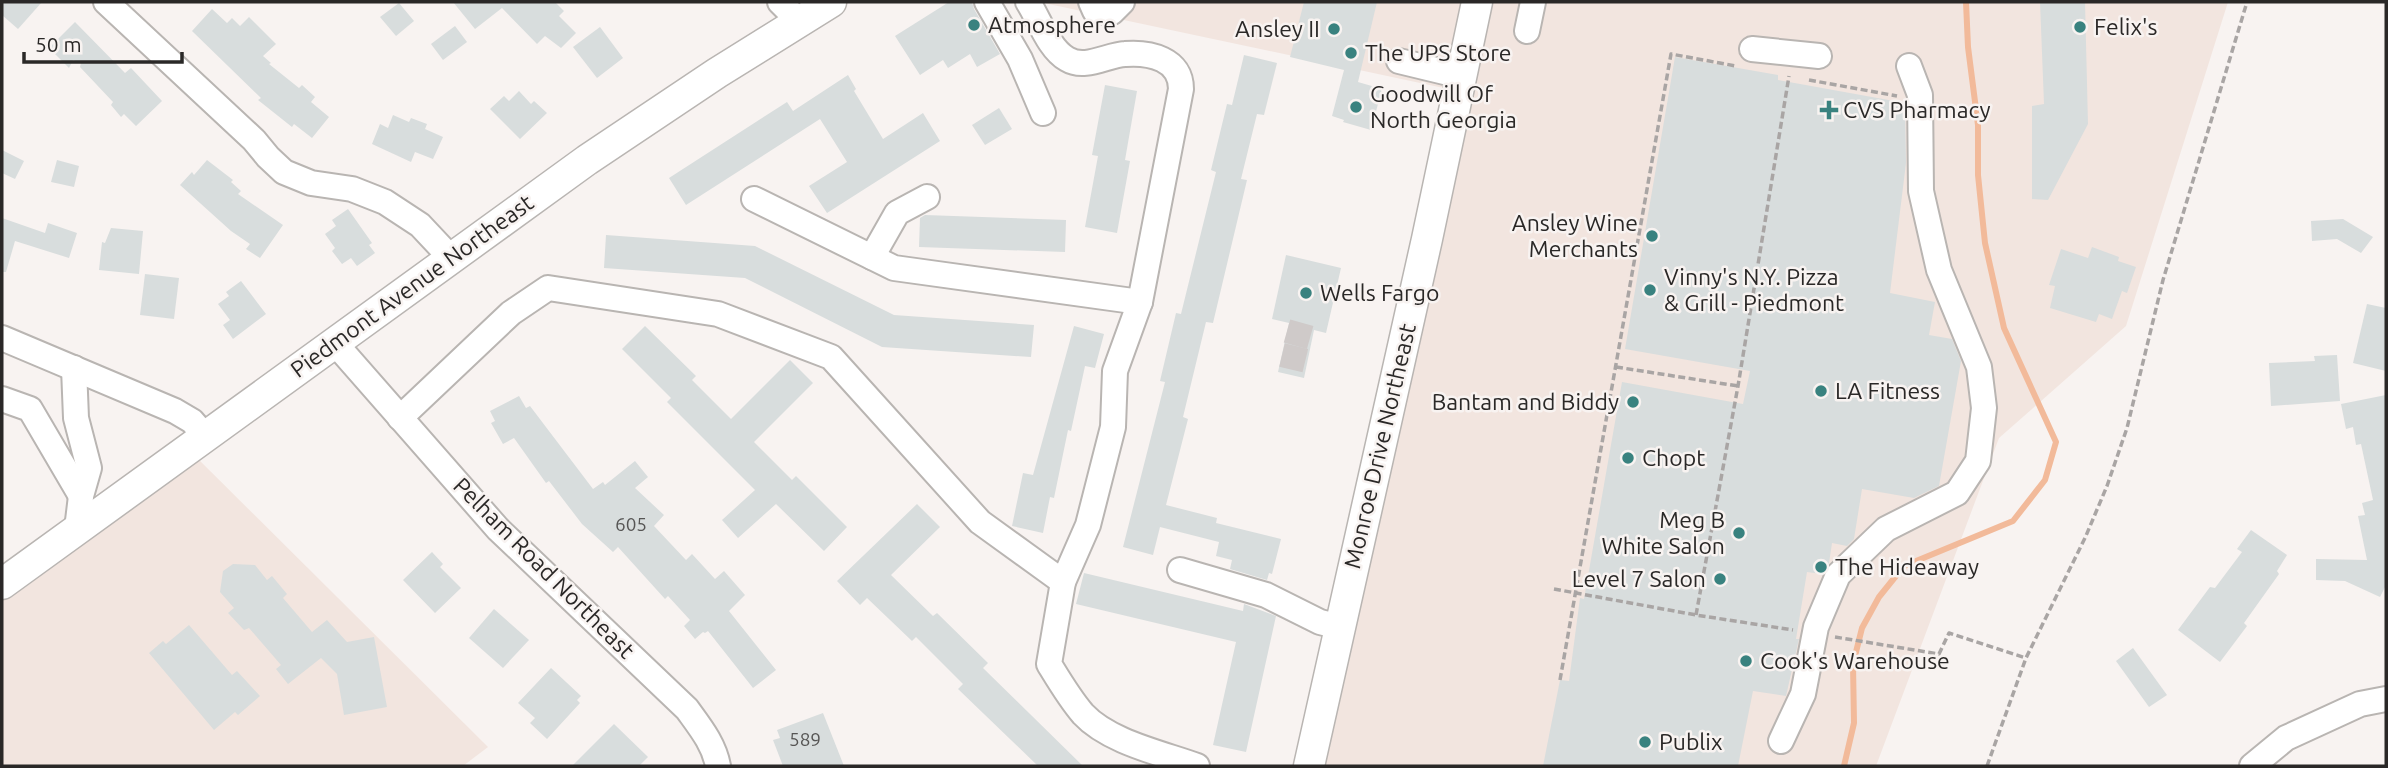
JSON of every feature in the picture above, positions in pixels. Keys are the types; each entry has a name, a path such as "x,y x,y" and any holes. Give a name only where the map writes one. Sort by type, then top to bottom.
{"main road":[{"name":"Piedmont Avenue Northeast","path":"2,584 790,12 831,2"},
{"name":"Monroe Drive Northeast","path":"1309,766 1477,2"}],"street":[{"path":"106,2 285,172 311,183 352,189 385,202 420,225 451,258"},
{"path":"987,2 1020,59 1043,113"},
{"path":"1028,2 1055,47 1068,60 1078,63 1125,54 1150,56 1165,60 1181,77 1181,89 1140,302 1115,371 1113,427 1088,525 1063,582 1049,664 1085,716 1106,733 1197,766"},
{"path":"1091,2 1095,11 1112,12 1122,2"},
{"path":"1527,31 1533,2"},
{"path":"1748,58 1819,56"},
{"path":"1399,61 1461,76"},
{"path":"1781,741 1803,694 1838,575 1886,530 1956,493 1978,461 1984,408 1979,367 1939,270 1921,191 1920,95 1909,66"},
{"path":"872,257 897,214 927,197"},
{"path":"754,199 894,268 1140,302"},
{"path":"400,418 511,313 548,288 718,314 831,357 863,408 980,522 1063,582"},
{"path":"2,338 175,411 192,421 205,436"},
{"name":"Pelham Road Northeast","path":"334,342 498,529 687,709 704,731 718,766"},
{"path":"74,368 75,418 89,468 81,496 77,529"},
{"path":"2,399 30,409 81,496"},
{"path":"1180,570 1266,594 1320,622 1340,627"},
{"path":"2252,766 2286,737 2360,704 2386,699"}],"path":[{"path":"1987,766 2026,658 2085,538 2123,440 2163,280 2246,2"},
{"path":"1560,680 1671,54 1748,58"},
{"path":"1696,615 1738,386 1789,76 1779,74"},
{"path":"1801,78 1902,97"},
{"path":"1616,367 1738,386"},
{"path":"1554,589 1939,654 1949,634 2026,658"}],"shaded area":[{"path":"1039,2 2228,2 2126,326 1999,438 1876,766 1310,766 1453,90"},
{"path":"186,447 488,747 463,766 2,766 2,579"}],"building":[{"path":"2,2 42,2 18,29 2,15"},
{"path":"453,2 555,2 564,11 559,16 576,33 561,48 545,36 537,44 502,8 475,29"},
{"path":"949,2 972,2 1000,54 977,67 970,54 948,68 943,60 920,75 895,36"},
{"name":"Ansley II","path":"1304,2 1377,2 1358,82 1382,89 1371,130 1332,116 1344,70 1290,57"},
{"path":"2040,2 2085,2 2088,124 2048,200 2032,199 2032,106 2044,104"},
{"path":"399,3 414,21 396,36 380,17"},
{"path":"212,9 227,23 232,18 240,26 249,17 276,44 263,56 299,88 302,85 315,97 311,102 329,117 312,138 294,124 292,127 258,100 261,98 192,31"},
{"path":"75,22 125,73 131,68 162,101 136,126 124,114 121,117 111,105 113,102 80,67 81,63 73,60 69,68 49,48"},
{"path":"455,26 467,42 443,60 431,44"},
{"path":"600,27 623,58 597,78 573,47"},
{"path":"1244,55 1277,63 1264,115 1257,114 1241,179 1247,180 1213,323 1206,322 1183,417 1188,419 1166,505 1217,518 1216,523 1281,539 1272,574 1269,573 1267,580 1230,569 1232,560 1216,556 1219,542 1160,527 1153,555 1123,547 1165,382 1160,381 1176,313 1181,314 1216,172 1211,170 1227,104 1232,105"},
{"path":"1675,57 1778,75 1778,80 1905,103 1906,163 1890,293 1935,302 1929,335 1952,339 1961,361 1939,486 1914,498 1862,489 1854,539 1847,546 1832,543 1829,563 1822,574 1807,572 1796,639 1799,639 1786,696 1753,691 1738,766 1543,766 1560,680 1569,681 1580,598 1584,599 1622,382 1743,404 1750,371 1625,349"},
{"path":"848,75 856,89 854,91 883,139 923,113 940,141 827,213 809,186 847,162 820,119 686,205 669,178 787,102 793,111"},
{"path":"1105,85 1137,91 1125,160 1130,161 1117,233 1085,227 1098,156 1092,155"},
{"path":"519,91 531,104 534,101 547,113 520,139 490,109 504,96 509,101"},
{"path":"999,108 1012,129 985,145 972,125"},
{"path":"393,115 409,122 411,118 427,124 425,129 443,137 433,159 415,152 411,162 372,144 380,124 388,128"},
{"path":"2,150 24,161 15,179 2,173"},
{"path":"57,160 79,166 74,187 51,182"},
{"path":"207,160 233,180 231,182 241,191 238,194 283,225 260,258 246,249 250,244 231,231 180,185 192,172 194,175"},
{"path":"348,209 372,243 369,245 375,253 357,266 351,258 342,264 332,251 335,248 325,234 336,226 332,220"},
{"path":"925,215 1066,220 1065,252 919,247 920,218"},
{"path":"2,218 45,233 48,223 77,233 69,258 15,241 6,272 2,272"},
{"path":"2343,219 2373,237 2361,253 2337,239 2312,241 2311,221"},
{"path":"111,228 143,231 139,274 99,270 102,242 105,243"},
{"path":"606,235 755,246 894,315 1034,325 1031,357 882,347 745,278 604,268"},
{"path":"2092,247 2136,267 2127,293 2122,291 2112,319 2099,314 2096,322 2050,308 2055,286 2049,285 2061,249 2088,258"},
{"name":"Wells Fargo","path":"1286,255 1341,268 1326,333 1314,330 1304,378 1278,372 1289,323 1272,319"},
{"path":"145,274 179,278 174,319 140,315"},
{"path":"241,281 266,314 233,339 223,325 230,320 218,304 229,296 226,292"},
{"path":"2367,304 2386,308 2386,371 2353,363"},
{"path":"645,326 696,376 692,380 731,419 790,360 813,383 754,442 792,480 796,476 847,527 824,551 776,504 738,538 722,520 755,490 667,402 671,398 622,349"},
{"path":"1074,326 1104,334 1095,368 1085,366 1071,431 1068,430 1054,498 1050,497 1043,533 1012,526 1023,473 1033,475"},
{"path":"2337,355 2340,401 2271,406 2269,363 2315,361 2314,356"},
{"path":"2386,395 2386,585 2380,597 2345,581 2316,580 2316,559 2367,560 2358,516 2365,515 2362,503 2373,500 2361,444 2356,445 2353,427 2346,429 2341,404"},
{"path":"519,396 526,408 530,406 593,489 603,482 605,485 635,461 648,477 635,488 664,515 654,526 686,560 692,554 715,579 724,571 745,595 729,611 776,670 753,688 708,631 695,639 684,626 690,620 668,596 665,599 618,547 613,552 582,524 549,481 546,483 514,438 503,444 491,423 495,421 490,411"},
{"path":"917,504 940,527 891,575 933,616 937,613 988,663 983,668 1083,766 1038,766 958,689 963,684 916,637 912,641 867,598 860,605 837,581"},
{"path":"2251,530 2287,555 2277,571 2279,574 2244,623 2247,626 2220,662 2178,630 2210,587 2215,588 2242,552 2237,549"},
{"path":"432,552 443,564 440,567 461,588 435,613 403,580"},
{"path":"233,564 255,565 267,580 272,576 287,594 283,598 312,632 327,620 347,642 374,637 387,707 344,715 337,674 321,658 288,684 276,669 281,665 249,628 244,630 228,613 234,608 220,592 223,571"},
{"path":"1084,573 1243,611 1244,604 1276,616 1246,752 1213,745 1236,642 1076,604"},
{"path":"494,609 529,640 503,668 469,638"},
{"path":"189,625 232,675 237,671 260,696 238,715 235,712 214,730 149,653 163,641 166,644"},
{"path":"2133,648 2167,695 2149,707 2116,661"},
{"path":"551,668 581,696 577,700 580,703 547,739 530,723 535,718 518,703"},
{"path":"823,713 844,766 783,766 773,740 780,738 777,730"},
{"path":"614,724 648,757 639,766 572,766"}],"waterway":[{"path":"1844,766 1854,723 1853,664 1862,628 1879,597 1904,566 2013,521 2045,480 2056,442 2004,328 1985,243 1978,175 1978,125 1968,47 1966,2"}],"tunnel":[{"path":"1287,331 1312,338"},
{"path":"1282,355 1307,361"}],"place":[{"name":"Atmosphere","path":"974,25"},
{"name":"Felix's","path":"2080,27"},
{"name":"Ansley II","path":"1334,29"},
{"name":"The UPS Store","path":"1351,53"},
{"name":"Goodwill Of North Georgia","path":"1356,107"},
{"name":"CVS Pharmacy","path":"1829,110"},
{"name":"Ansley Wine Merchants","path":"1652,236"},
{"name":"Vinny's N.Y. Pizza & Grill - Piedmont","path":"1650,290"},
{"name":"Wells Fargo","path":"1306,293"},
{"name":"LA Fitness","path":"1821,391"},
{"name":"Bantam and Biddy","path":"1633,402"},
{"name":"Chopt","path":"1628,458"},
{"name":"Meg B White Salon","path":"1739,533"},
{"name":"The Hideaway","path":"1821,567"},
{"name":"Level 7 Salon","path":"1720,579"},
{"name":"Cook's Warehouse","path":"1746,661"},
{"name":"Publix","path":"1645,742"}]}
